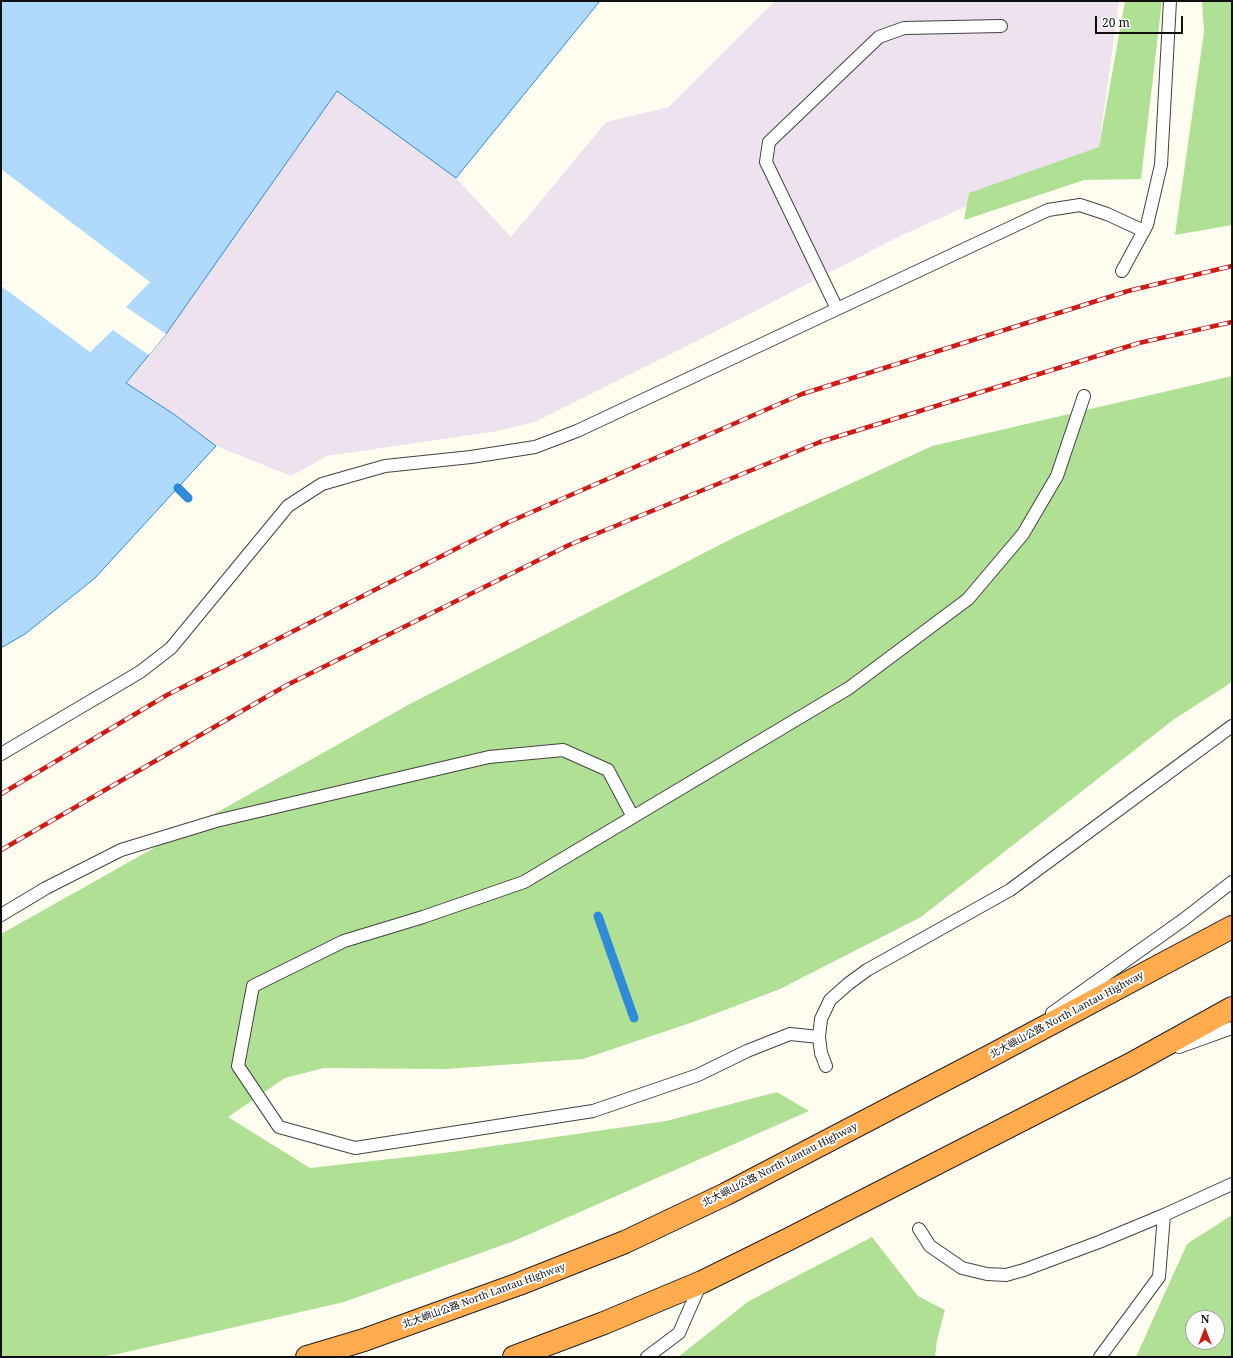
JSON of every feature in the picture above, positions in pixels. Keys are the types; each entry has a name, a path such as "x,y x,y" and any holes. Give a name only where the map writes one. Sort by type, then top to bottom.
{"highway":[{"name":"北大嶼山公路 North Lantau Highway","path":"307,1357 364,1340 497,1292 625,1242 726,1194 996,1053 1232,926"},
{"path":"514,1357 604,1323 702,1282 1131,1064 1232,1008"}],"lane":[{"path":"1122,271 1147,225 1161,165 1170,1"},
{"path":"837,309 766,162 768,142 879,37 904,28 1001,26"},
{"path":"1,754 140,672 171,648 288,506 322,484 385,466 472,457 535,447 577,431 1048,210 1080,205 1107,214 1144,231"},
{"path":"819,1037 790,1034 747,1051 698,1075 593,1111 356,1148 279,1127 238,1066 253,986 344,941 423,917 524,882 849,688 968,599 1023,534 1057,476 1084,396"},
{"path":"826,1066 821,1053 819,1037 821,1019 830,1000 848,984 867,970 1010,890 1232,726"},
{"path":"1,915 46,888 121,850 216,821 489,757 563,750 608,770 633,817"},
{"path":"996,1053 1182,920 1232,882"},
{"path":"1131,1064 1232,1028"},
{"path":"919,1230 930,1246 962,1268 987,1274 1006,1275 1024,1270 1164,1215 1232,1184"},
{"path":"1100,1357 1159,1277 1164,1215"},
{"path":"647,1357 679,1333 702,1282"}],"shaded area":[{"path":"775,1 1119,1 1099,147 900,236 705,337 535,422 498,431 327,456 291,476 216,446 175,415 126,384 149,355 1,169 166,333 337,90 456,178 511,237 606,122 669,107"}],"green space":[{"path":"1125,1 1162,1 1141,179 1084,180 964,220 969,193 1099,147"},
{"path":"1202,1 1232,1 1232,225 1175,235 1204,32"},
{"path":"1232,376 1232,682 1173,720 921,917 780,989 696,1021 583,1059 447,1069 324,1068 285,1078 228,1117 310,1168 452,1152 666,1121 777,1092 809,1111 514,1241 344,1302 100,1357 1,1357 1,934 408,705 737,536 932,446"},
{"path":"1232,1215 1232,1357 1136,1357 1187,1244"},
{"path":"872,1237 918,1296 945,1310 937,1340 935,1357 678,1357 749,1301"}],"water":[{"path":"1,1 600,1 456,178 337,91 166,334 126,383 175,415 216,446 95,578 25,634 1,648"}],"pier":[{"path":"1,169 150,282 126,307 166,334 149,355 113,330 90,352 1,286"}],"waterway":[{"path":"178,488 188,498"},
{"path":"598,916 634,1018"}],"railway":[{"path":"1,794 167,695 509,522 802,394 1128,291 1232,266"},
{"path":"1,850 287,685 569,545 820,442 1139,343 1232,322"}]}
